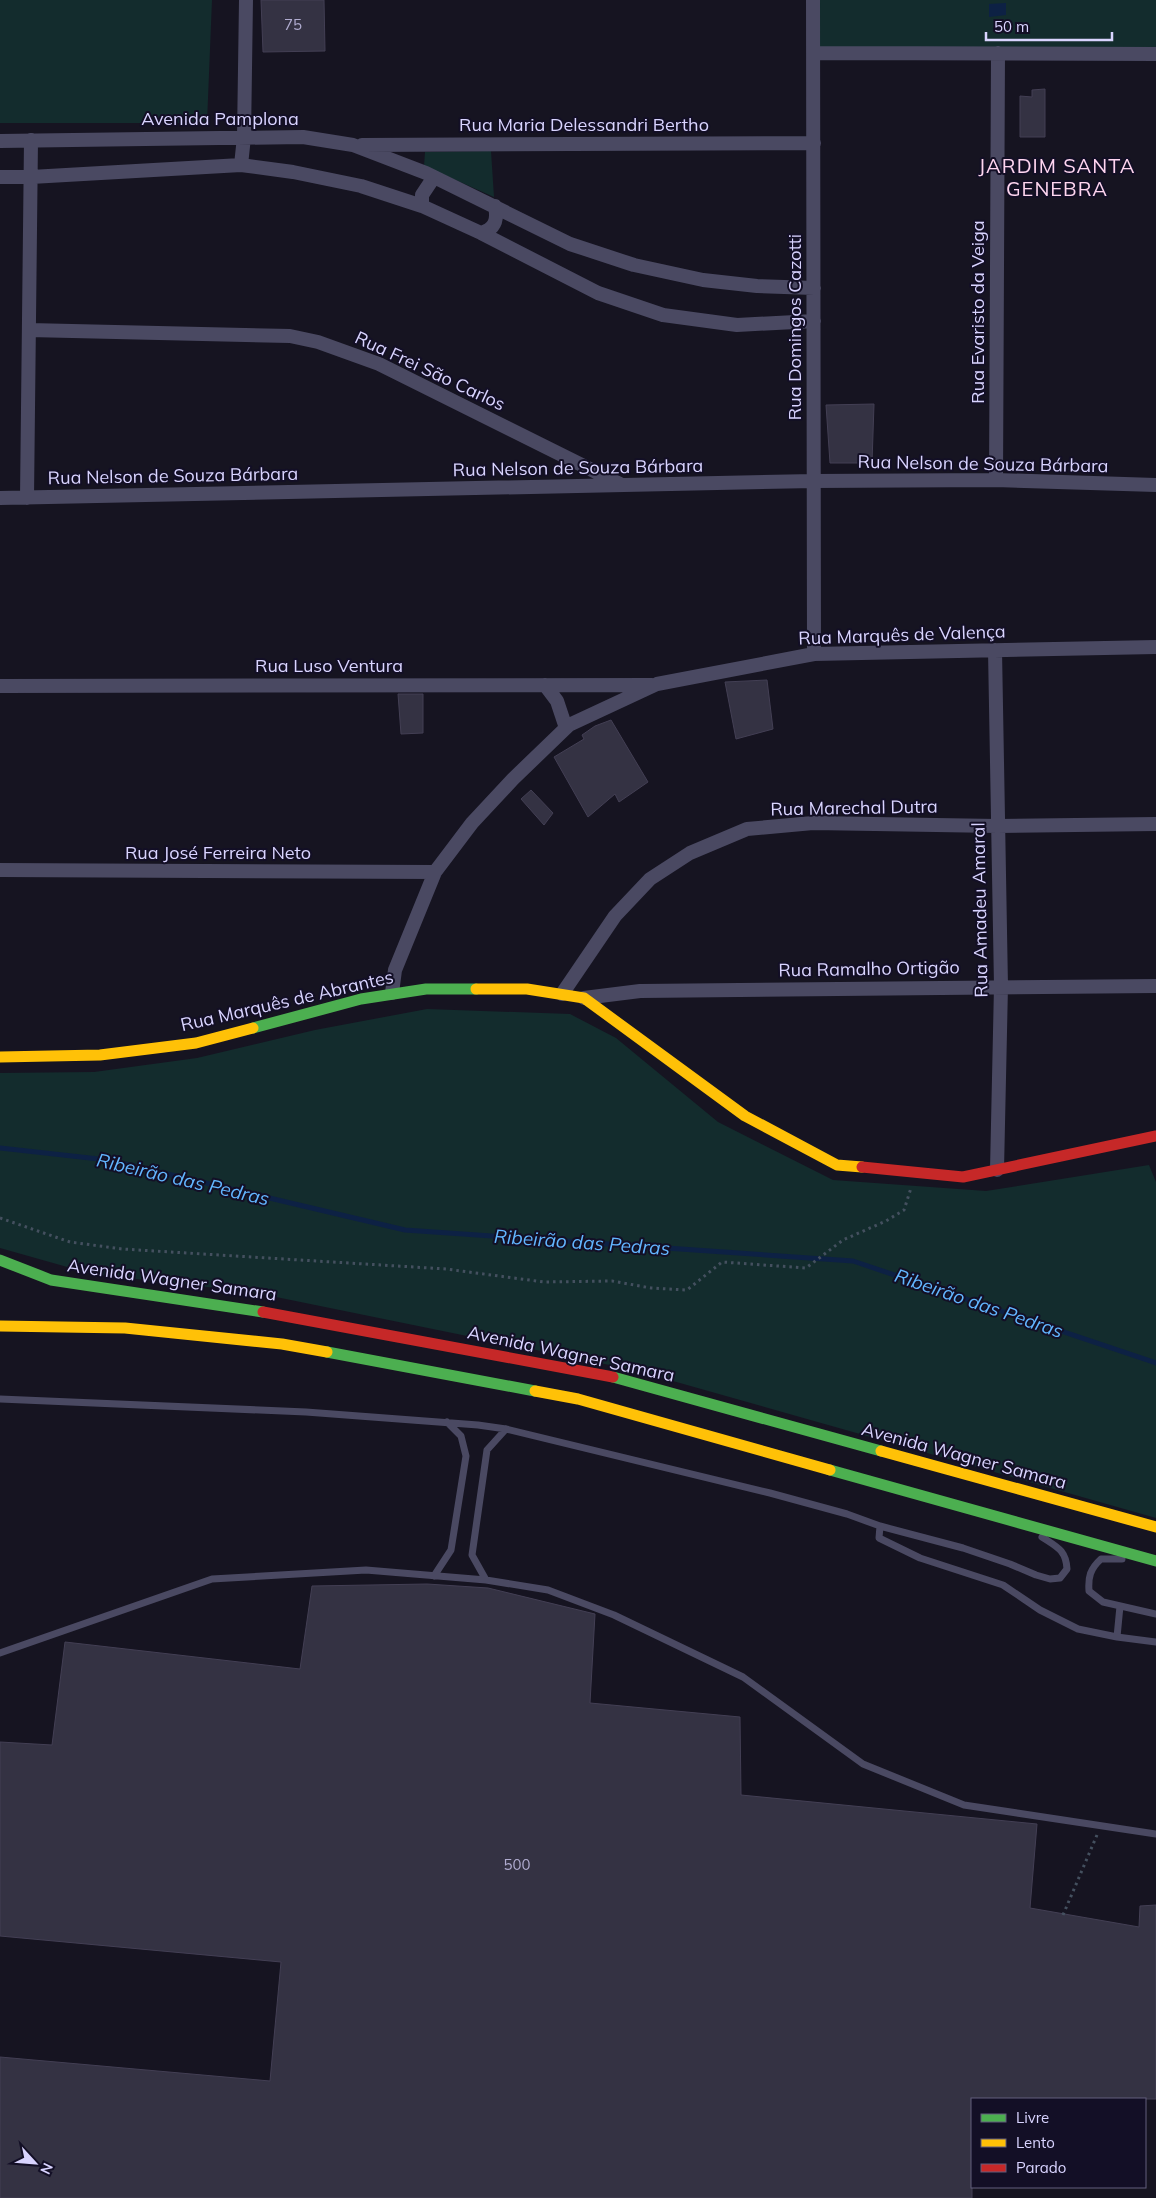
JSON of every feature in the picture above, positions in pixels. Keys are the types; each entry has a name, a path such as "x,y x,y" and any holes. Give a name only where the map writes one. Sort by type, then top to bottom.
{"main road":[{"name":"Rua Marquês de Abrantes","path":"0,1058 100,1055 196,1043 362,999 426,989 526,989 584,998 745,1116 837,1165 962,1177 1156,1136"},
{"name":"Avenida Wagner Samara","path":"0,1260 51,1280 278,1314 623,1379 1156,1527"},
{"path":"0,1326 124,1328 282,1344 569,1397 1156,1562"}],"street":[{"path":"240,165 244,137 246,0"},
{"name":"Rua Domingos Cazotti","path":"813,0 814,654"},
{"path":"814,53 1156,54"},
{"name":"Rua Evaristo da Veiga","path":"996,480 998,53"},
{"name":"Avenida Pamplona","path":"0,141 303,137 353,145 434,177 570,244 634,265 703,280 757,286 814,288"},
{"path":"27,498 31,140"},
{"name":"Rua Maria Delessandri Bertho","path":"353,145 814,143"},
{"path":"0,177 31,177 240,165 293,172 361,186 422,206 482,233 598,292 663,315 737,325 814,321"},
{"path":"422,206 422,195 434,177"},
{"path":"482,233 494,226 497,218 495,206"},
{"name":"Rua Frei São Carlos","path":"29,330 290,336 318,342 380,364 623,485"},
{"name":"Rua Nelson de Souza Bárbara","path":"0,498 814,481 996,480 1156,486"},
{"name":"Rua Marquês de Valença","path":"392,994 395,970 435,872 472,823 566,728 657,684 814,654 1156,647"},
{"name":"Rua Amadeu Amaral","path":"995,650 1001,986 997,1170"},
{"name":"Rua Luso Ventura","path":"0,686 657,684"},
{"path":"545,685 557,701 566,728"},
{"name":"Rua Marechal Dutra","path":"562,994 615,916 650,879 690,853 747,829 813,823 997,826 1156,824"},
{"name":"Rua José Ferreira Neto","path":"0,870 435,872"},
{"name":"Rua Ramalho Ortigão","path":"584,998 640,990 1156,986"}],"lane":[{"path":"0,1399 288,1411 447,1422 506,1429 770,1493 847,1514 880,1526 963,1548 1010,1564 1036,1576 1050,1579 1060,1578 1067,1569 1067,1557 1059,1548 1022,1524"},
{"path":"434,1576 451,1550 466,1456 461,1436 447,1422"},
{"path":"486,1580 472,1555 487,1450 506,1429"},
{"path":"880,1526 879,1538 920,1558 1003,1585 1040,1610 1078,1629 1156,1642"},
{"path":"1156,1562 1100,1559 1093,1566 1088,1578 1089,1591 1103,1602 1156,1614"},
{"path":"0,1653 212,1579 366,1570 486,1580 548,1590 614,1615 743,1677 864,1764 964,1805 1156,1834"},
{"path":"1117,1637 1120,1606"}],"path":[{"path":"0,1218 70,1242 122,1249 446,1270 544,1282 612,1281 651,1288 687,1290 722,1262 806,1268 843,1240 886,1221 904,1210 916,1174"},
{"path":"1063,1915 1101,1826"}],"green space":[{"path":"0,0 212,0 207,123 0,123"},
{"path":"813,0 1156,0 1156,54 814,53"},
{"path":"491,151 494,197 424,166 425,152"},
{"path":"427,1009 570,1014 616,1038 718,1122 833,1180 986,1191 1149,1165 1156,1182 1156,1518 634,1370 251,1292 92,1274 0,1248 0,1073 94,1072 197,1058 315,1030"}],"water":[{"path":"1006,3 1006,15 989,17 989,4"}],"building":[{"path":"261,0 324,0 325,51 263,52"},
{"path":"1045,89 1045,137 1020,137 1020,96 1032,97 1032,90"},
{"path":"874,404 872,463 830,463 826,405"},
{"path":"767,680 773,729 736,739 725,682"},
{"path":"398,694 423,694 423,733 401,734"},
{"path":"611,720 648,782 619,802 615,794 588,817 554,757 584,739 582,735 595,726"},
{"path":"531,790 553,813 544,825 521,799"},
{"path":"427,1584 488,1588 595,1614 590,1703 740,1717 741,1795 1037,1824 1030,1908 1139,1927 1140,1906 1156,1905 1156,2099 971,2098 972,2198 0,2198 0,2057 270,2081 281,1962 0,1936 0,1742 52,1745 65,1642 300,1669 312,1586"}],"waterway":[{"name":"Ribeirão das Pedras","path":"0,1148 108,1160 405,1230 853,1261 1156,1363"}],"traffic: fast":[{"path":"253,1028 361,999 426,989 476,989"},
{"path":"0,1260 51,1280 263,1312"},
{"path":"327,1352 535,1391"},
{"path":"613,1377 881,1451"},
{"path":"830,1470 1156,1561"}],"traffic: slow":[{"path":"476,989 527,989 584,998 745,1116 837,1165 862,1167"},
{"path":"0,1057 100,1055 196,1043 253,1028"},
{"path":"0,1326 125,1328 282,1344 327,1352"},
{"path":"535,1391 578,1399 830,1470"},
{"path":"881,1451 1156,1527"}],"traffic: jam":[{"path":"862,1167 963,1177 1156,1136"},
{"path":"263,1312 613,1377"}],"district":[{"name":"JARDIM SANTA GENEBRA","path":"1057,178"}]}
